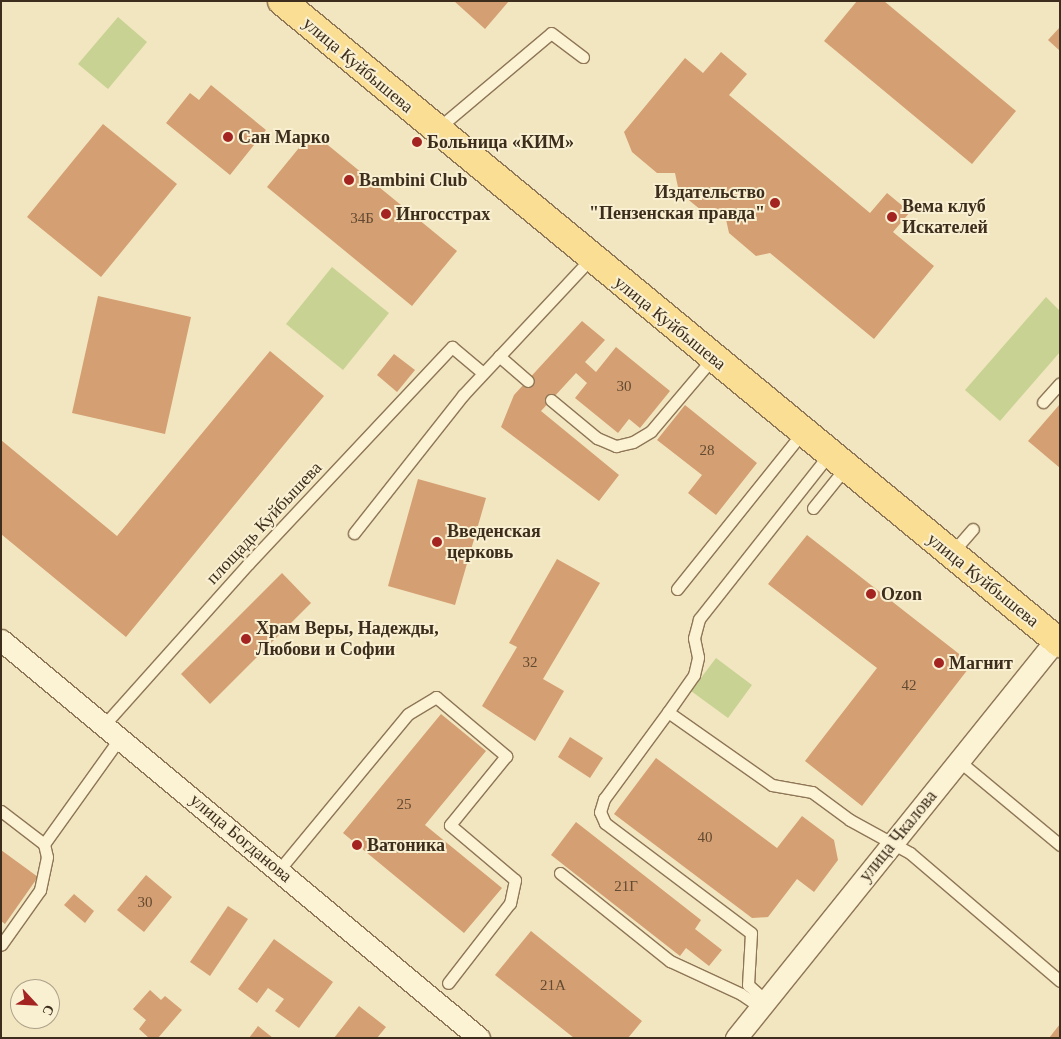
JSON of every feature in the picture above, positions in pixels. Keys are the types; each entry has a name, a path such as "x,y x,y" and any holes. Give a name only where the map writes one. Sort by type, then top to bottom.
{"main road":[{"name":"улица Куйбышева","path":"282,1 951,554 1059,639"}],"street":[{"name":"улица Чкалова","path":"736,1038 891,844 1059,639"},
{"name":"улица Богданова","path":"1,640 479,1038"}],"lane":[{"path":"436,130 551,33 583,56"},
{"path":"354,533 483,373 591,258"},
{"name":"площадь Куйбышева","path":"104,725 248,564 452,347 483,373"},
{"path":"499,356 528,381"},
{"path":"551,400 597,438 616,446 633,442 651,431 713,358"},
{"path":"1043,402 1060,383"},
{"path":"677,589 804,432"},
{"path":"814,508 838,460"},
{"path":"763,1004 748,984 751,933 604,823 600,812 604,799 694,675 698,657 694,638 699,619 838,460"},
{"path":"951,554 973,529"},
{"path":"279,870 408,714 436,697 506,756 450,825 514,880 510,902 448,983"},
{"path":"668,712 772,785 812,792 891,844 910,853 1060,981"},
{"path":"1,945 40,890 46,874 44,844 120,738"},
{"path":"959,761 1060,845"},
{"path":"1,811 44,844"},
{"path":"560,874 670,961 763,1004"}],"green space":[{"path":"118,17 147,42 108,89 78,64"},
{"path":"332,267 389,313 343,370 286,324"},
{"path":"1046,297 1060,311 1060,352 1000,421 965,390"},
{"path":"716,658 752,685 728,718 691,691"}],"building":[{"path":"454,1 509,1 485,29"},
{"path":"857,1 884,1 1016,111 972,164 824,41"},
{"path":"1060,27 1060,51 1048,40"},
{"name":"Издательство \"Пензенская правда\"","path":"721,52 747,74 729,95 870,213 887,193 910,212 893,232 934,266 874,339 770,253 756,256 729,233 725,215 707,215 679,192 675,173 657,173 632,152 624,132 685,58 703,73"},
{"path":"211,85 266,130 230,175 166,123 190,93 199,100"},
{"path":"103,124 177,184 101,277 27,217"},
{"path":"312,132 457,251 412,306 267,187"},
{"path":"98,296 191,317 165,434 72,413"},
{"path":"582,321 605,340 585,362 596,372 616,347 670,391 640,428 629,419 618,433 575,398 587,383 576,373 541,411 619,475 599,501 501,427 514,395"},
{"path":"270,351 324,396 126,637 1,534 1,440 117,536"},
{"path":"394,354 415,370 397,392 377,375"},
{"path":"1060,404 1060,468 1028,441"},
{"path":"685,405 757,463 716,515 688,493 702,475 657,440"},
{"name":"Введенская церковь","path":"418,479 486,498 455,605 388,586"},
{"path":"807,535 972,664 862,806 805,761 877,668 768,584"},
{"path":"557,559 600,583 543,679 564,691 535,741 482,706 517,647 509,643"},
{"name":"Храм Веры, Надежды, Любови и Софии","path":"282,573 311,603 210,704 181,674"},
{"path":"441,714 486,751 425,825 502,888 464,933 343,833"},
{"path":"570,737 603,758 590,778 558,757"},
{"path":"656,758 777,848 802,816 834,840 838,860 814,892 797,879 768,917 752,918 614,814"},
{"path":"576,822 701,920 695,929 722,950 709,966 686,948 680,956 551,855"},
{"path":"1,850 38,877 5,924 1,921"},
{"path":"146,875 172,897 144,932 117,910"},
{"path":"74,894 94,911 85,923 64,905"},
{"path":"228,906 248,919 210,976 190,962"},
{"path":"531,931 642,1021 628,1038 574,1038 495,975"},
{"path":"274,939 333,982 299,1028 275,1011 284,999 268,988 257,1003 238,989"},
{"path":"150,990 161,1000 165,996 182,1010 158,1038 149,1038 139,1029 146,1020 133,1009"},
{"path":"359,1006 386,1027 377,1038 334,1038"},
{"path":"1060,1024 1060,1038 1049,1038"},
{"path":"258,1026 273,1038 249,1038"}],"place":[{"name":"Сан Марко","path":"228,137"},
{"name":"Больница «КИМ»","path":"417,142"},
{"name":"Bambini Club","path":"349,180"},
{"name":"Издательство \"Пензенская правда\"","path":"775,203"},
{"name":"Ингосстрах","path":"386,214"},
{"name":"Вема клуб Искателей","path":"892,217"},
{"name":"Введенская церковь","path":"437,542"},
{"name":"Ozon","path":"871,594"},
{"name":"Храм Веры, Надежды, Любови и Софии","path":"246,639"},
{"name":"Магнит","path":"939,663"},
{"name":"Ватоника","path":"357,845"}]}
